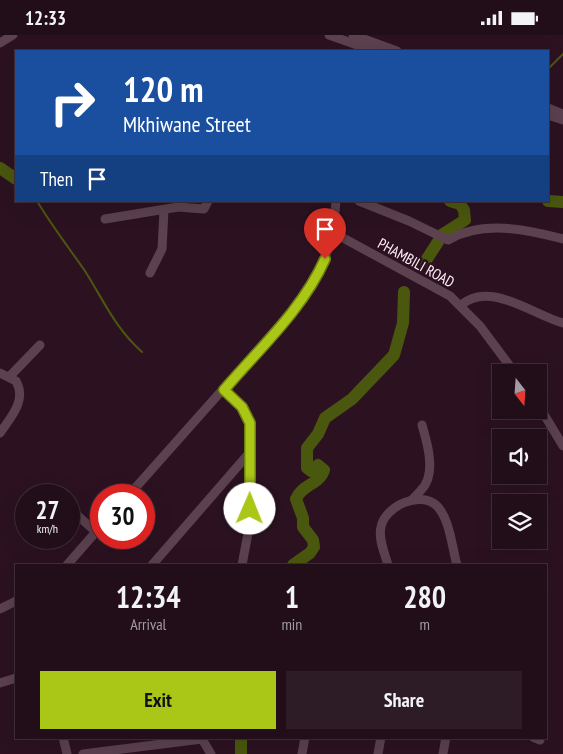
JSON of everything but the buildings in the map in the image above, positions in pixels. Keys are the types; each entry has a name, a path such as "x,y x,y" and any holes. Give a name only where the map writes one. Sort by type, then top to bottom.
{"street":[{"path":"0,43 13,35"},
{"path":"329,35 350,37 394,50"},
{"path":"344,50 350,37"},
{"path":"350,37 372,50"},
{"path":"549,108 563,114"},
{"path":"549,115 563,120"},
{"path":"105,219 183,207 200,210 204,209 208,202"},
{"path":"139,484 303,299 316,279 334,233 336,202"},
{"path":"362,202 409,221 448,240 465,231 484,228 528,230 563,239"},
{"path":"150,273 162,249 164,210"},
{"name":"PHAMBILI ROAD","path":"334,233 436,288 461,305 509,364"},
{"path":"461,305 473,297 489,296 505,299 546,319 563,323"},
{"path":"10,376 20,363 40,345"},
{"path":"0,373 10,376 16,381 20,389 19,404 0,433"},
{"path":"224,390 242,407 250,423 249,528 242,564"},
{"path":"547,419 563,446"},
{"path":"412,500 426,485 428,477 428,453 422,425"},
{"path":"153,564 251,451"},
{"path":"388,564 380,529 383,519 400,505 412,500 424,499 437,506 444,518 457,564"},
{"path":"68,564 90,539"},
{"path":"0,609 15,602"},
{"path":"0,683 15,678"},
{"path":"63,739 66,754"},
{"path":"83,754 157,741 188,739"},
{"path":"203,739 210,754"},
{"path":"302,754 305,739"},
{"path":"378,754 381,739"},
{"path":"443,754 446,739"}],"waterway":[{"path":"549,68 563,54"},
{"path":"0,168 15,178"},
{"path":"549,201 563,202"},
{"path":"38,202 85,271 110,314 124,333 142,352"},
{"path":"425,262 443,234 465,220 464,210 460,204 453,202"},
{"path":"294,564 310,553 314,547 313,540 303,527 303,518 296,499 302,490 322,475 324,470 318,465 311,471 307,468 307,448 318,434 325,418 352,399 394,355 403,323 404,292"},
{"path":"241,739 241,754"}],"route":[{"path":"250,509 250,423 242,407 224,390 303,299 316,279 325,259"}]}
